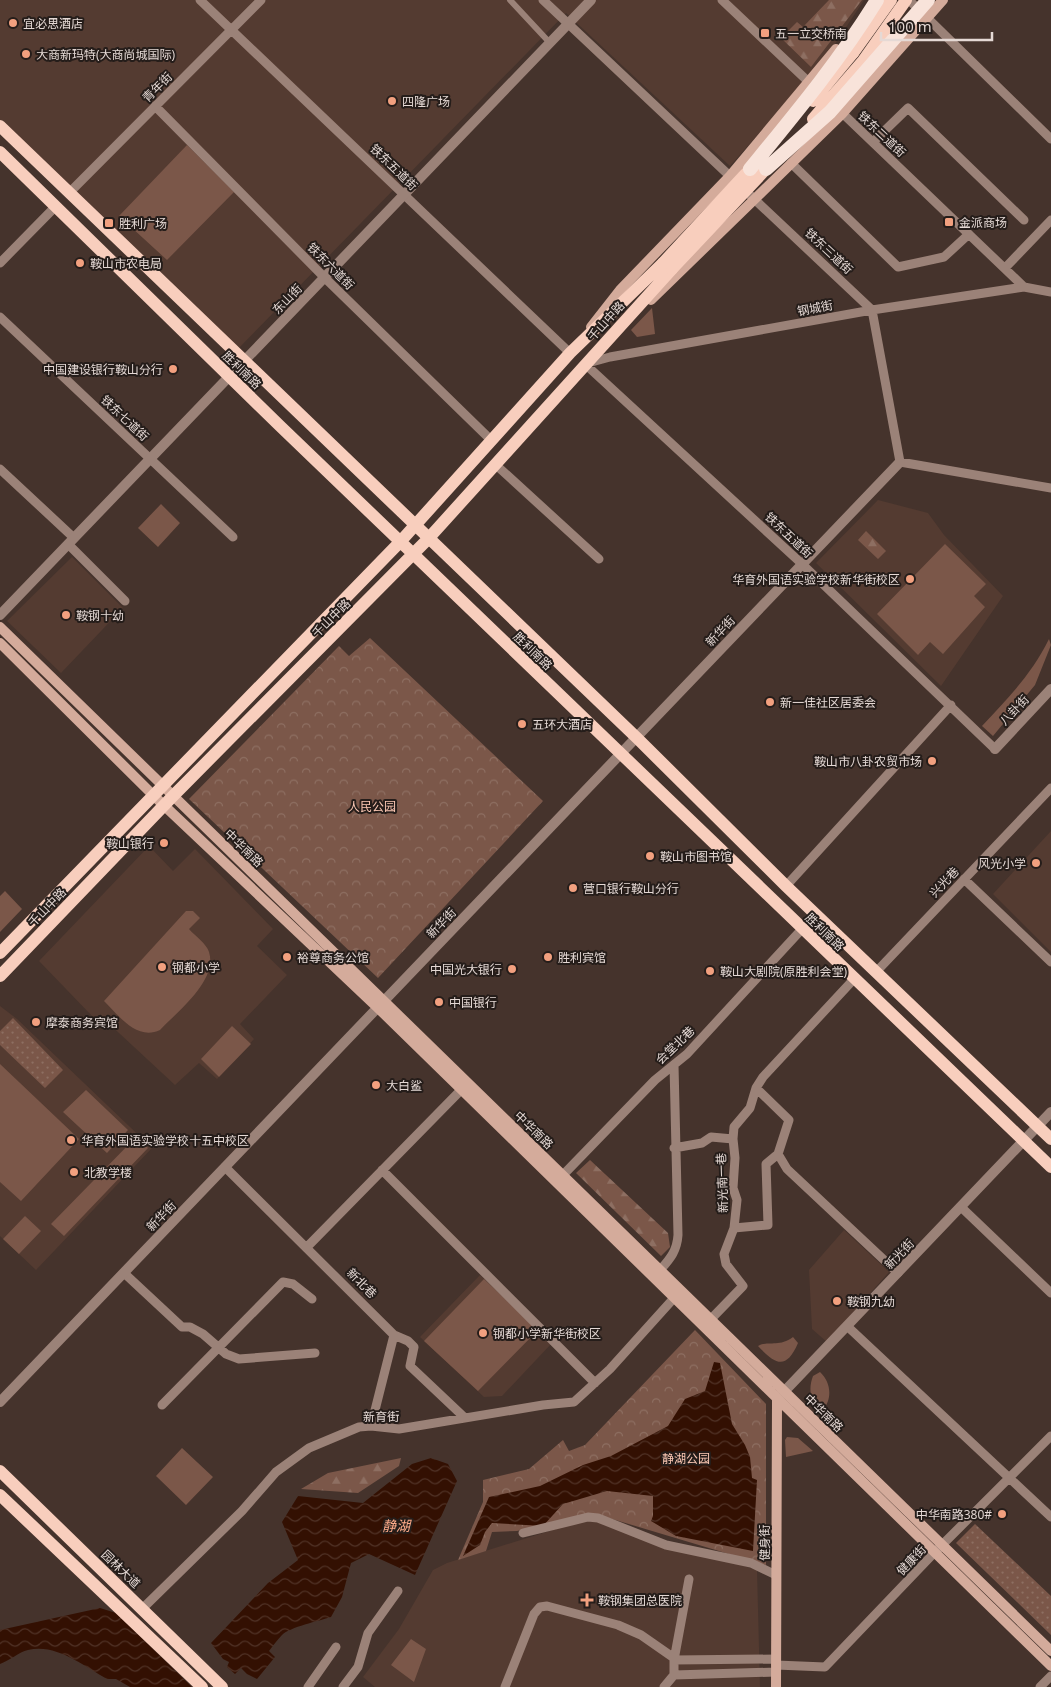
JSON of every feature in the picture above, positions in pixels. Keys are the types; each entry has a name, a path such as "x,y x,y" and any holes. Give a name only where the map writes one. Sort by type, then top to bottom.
{"highway":[{"path":"750,169 804,104 856,34 877,0"},
{"path":"766,169 830,112 928,0"}],"main road":[{"path":"570,353 620,290 730,176 810,83 870,0"},
{"path":"667,266 853,53 891,0"},
{"path":"667,266 766,169 825,107 863,62 907,0"},
{"path":"585,364 842,114 943,0"},
{"name":"胜利南路","path":"0,126 414,526 637,738 786,886 1051,1139"},
{"name":"胜利南路","path":"0,152 413,555 1051,1167"},
{"name":"千山中路","path":"0,954 400,542 570,353 667,266"},
{"name":"千山中路","path":"0,976 168,801 413,555 585,364 667,266"},
{"path":"0,627 158,791 380,1004 461,1090 674,1298 780,1395"},
{"path":"0,643 158,791"},
{"name":"中华南路","path":"380,1004 661,1269 711,1319 780,1395 939,1548 1051,1666"},
{"name":"中华南路","path":"780,1395 799,1421 1051,1651"},
{"name":"健身街","path":"776,1687 776,1575 780,1395"},
{"name":"园林大道","path":"0,1471 222,1687"},
{"path":"0,1495 202,1687"}],"street":[{"name":"铁东五道街","path":"200,0 570,353"},
{"name":"青年街","path":"70,192 261,0"},
{"path":"510,0 550,43"},
{"name":"铁东三道街","path":"543,0 872,310"},
{"name":"东山街","path":"0,615 591,0"},
{"name":"铁东二道街","path":"722,0 1024,287"},
{"path":"907,0 927,17 1051,139"},
{"name":"铁东六道街","path":"155,106 324,278 492,440"},
{"path":"872,142 908,108 1024,220"},
{"path":"791,163 898,268 944,257 969,234"},
{"path":"0,263 56,207"},
{"path":"1005,268 1051,220"},
{"name":"钢城街","path":"585,364 610,357 872,310 1024,287 1051,292"},
{"path":"872,310 900,462 1051,488"},
{"name":"铁东七道街","path":"0,317 233,537"},
{"name":"铁东五道街","path":"585,364 801,563 995,749"},
{"name":"新华街","path":"0,1402 637,738 801,563 900,462"},
{"path":"496,465 599,559"},
{"path":"0,469 71,541 125,601"},
{"name":"八卦街","path":"995,749 1051,689"},
{"path":"786,886 951,705"},
{"name":"兴光巷","path":"876,972 1051,788"},
{"path":"964,879 1051,962"},
{"name":"会堂北巷","path":"563,1176 652,1084 687,1054 802,929"},
{"name":"新光南一巷","path":"711,1319 743,1286 726,1264 724,1254 734,1228 738,1200 733,1188 735,1158 732,1139 734,1127 750,1108 756,1088 763,1077 854,979"},
{"path":"661,1269 672,1257 677,1246 678,1208 674,1148 674,1065"},
{"path":"734,1228 768,1225 766,1164 778,1154 789,1120 756,1088"},
{"path":"307,1247 461,1090"},
{"name":"新光街","path":"780,1395 1051,1112"},
{"path":"674,1148 702,1143 711,1136 732,1139"},
{"path":"778,1154 787,1169 898,1273"},
{"name":"新北巷","path":"225,1167 394,1335 408,1341 414,1347 410,1366 465,1418"},
{"path":"382,1170 596,1383"},
{"path":"961,1206 1051,1293"},
{"path":"124,1273 182,1328 190,1327 203,1334 226,1354 238,1359 315,1353"},
{"path":"162,1406 283,1282 293,1284 312,1300"},
{"name":"新育街","path":"142,1609 242,1511 276,1472 309,1448 359,1427 371,1426 399,1429 574,1402 596,1383 674,1298"},
{"path":"847,1326 1051,1517"},
{"path":"371,1426 394,1335"},
{"name":"健康街","path":"776,1666 825,1667 939,1548 1051,1436"},
{"path":"523,1533 588,1517 598,1518 666,1545 751,1563 776,1575"},
{"path":"664,1687 674,1675 674,1659 689,1578"},
{"path":"343,1687 358,1667 368,1634 398,1591"},
{"path":"505,1687 534,1614 540,1607 547,1606 618,1625 641,1635 674,1659 776,1666"},
{"path":"308,1687 336,1647"},
{"path":"674,1675 776,1666"},
{"path":"1040,1687 1051,1676"}],"shaded area":[{"path":"0,0 864,0 835,44 804,83 730,166 566,13 238,349 0,120"},
{"name":"华育外国语实验学校新华街校区","path":"878,500 928,513 944,535 1003,596 941,686 816,563"},
{"name":"鞍钢十幼","path":"72,557 123,608 61,673 7,621"},
{"name":"风光小学","path":"1051,831 1051,952 993,894"},
{"name":"钢都小学","path":"149,846 173,871 195,849 273,929 257,946 287,975 240,1024 254,1039 217,1079 199,1063 175,1085 105,1020 93,1017 39,961"},
{"name":"华育外国语实验学校十五中校区","path":"0,1006 17,1019 152,1148 36,1270 0,1236"},
{"name":"鞍钢九幼","path":"844,1230 889,1272 827,1342 812,1329 809,1270"},
{"name":"钢都小学新华街校区","path":"480,1275 552,1343 502,1396 484,1397 420,1337"},
{"name":"鞍钢集团总医院","path":"591,1518 757,1570 760,1687 375,1687 363,1677 399,1629 433,1570 447,1563"}],"green space":[{"path":"829,0 862,0 811,67 781,38 797,22 803,27"},
{"path":"187,145 234,192 167,260 119,216"},
{"path":"652,308 655,334 637,337 631,330"},
{"path":"161,504 180,523 158,547 138,528"},
{"path":"866,531 886,551 878,559 858,540"},
{"path":"945,544 986,584 974,596 985,607 943,654 930,642 918,655 877,614"},
{"name":"人民公园","path":"370,638 543,801 378,978 189,799 339,646 349,656"},
{"path":"1049,639 1051,645 1035,685 993,736 982,726 1027,675"},
{"path":"5,891 22,909 0,932 0,896"},
{"path":"186,911 193,911 200,918 189,929 208,949 210,963 208,973 195,994 160,1030 152,1033 136,1030 122,1020 104,1001"},
{"path":"13,1018 63,1070 45,1088 0,1045 0,1031"},
{"path":"232,1026 251,1044 219,1077 201,1059"},
{"path":"0,1064 79,1139 21,1201 0,1182"},
{"path":"86,1090 128,1130 107,1153 63,1112"},
{"path":"136,1137 148,1148 64,1236 51,1224"},
{"path":"590,1160 668,1233 670,1247 661,1256 576,1173"},
{"path":"25,1216 41,1231 19,1254 3,1239"},
{"name":"钢都小学新华街校区","path":"484,1279 538,1330 478,1391 424,1341"},
{"name":"静湖公园","path":"695,1330 766,1404 766,1565 592,1513 517,1531 492,1532 486,1551 458,1560 483,1502 483,1480 529,1469 563,1440 569,1451 585,1445"},
{"path":"793,1337 798,1343 794,1352 785,1361 775,1360 758,1346 783,1342"},
{"path":"820,1372 824,1376 829,1391 828,1401 822,1411 815,1404 810,1391 813,1376"},
{"path":"787,1437 798,1438 813,1451 786,1457 785,1440"},
{"path":"182,1448 213,1477 186,1505 156,1476"},
{"path":"401,1458 399,1466 358,1493 301,1489 328,1473"},
{"path":"975,1524 1051,1596 1051,1635 956,1543"},
{"path":"411,1639 426,1649 414,1682 391,1665"}],"water":[{"path":"714,1362 720,1363 732,1424 750,1457 752,1478 757,1480 753,1551 676,1536 651,1521 653,1516 653,1496 607,1491 563,1504 543,1526 492,1523 485,1532 480,1545 463,1556 489,1497 540,1486 583,1465 611,1456 668,1426 685,1399 705,1391"},
{"name":"静湖","path":"431,1458 448,1464 457,1481 415,1575 369,1554 351,1563 342,1597 331,1617 298,1627 282,1635 269,1651 275,1657 257,1679 247,1674 241,1668 235,1674 227,1667 229,1662 223,1659 211,1643 268,1583 298,1560 282,1522 298,1496 363,1503 412,1464"},
{"path":"100,1608 116,1613 192,1687 130,1687 116,1679 107,1679 69,1657 49,1650 28,1650 0,1664 0,1630"}],"place":[{"name":"宜必思酒店","path":"13,23"},
{"name":"五一立交桥南","path":"765,33"},
{"name":"大商新玛特(大商尚城国际)","path":"26,54"},
{"name":"四隆广场","path":"392,101"},
{"name":"金派商场","path":"949,222"},
{"name":"胜利广场","path":"109,223"},
{"name":"鞍山市农电局","path":"80,263"},
{"name":"中国建设银行鞍山分行","path":"173,369"},
{"name":"华育外国语实验学校新华街校区","path":"910,579"},
{"name":"鞍钢十幼","path":"66,615"},
{"name":"新一佳社区居委会","path":"770,702"},
{"name":"五环大酒店","path":"522,724"},
{"name":"鞍山市八卦农贸市场","path":"932,761"},
{"name":"鞍山银行","path":"164,843"},
{"name":"鞍山市图书馆","path":"650,856"},
{"name":"风光小学","path":"1036,863"},
{"name":"营口银行鞍山分行","path":"573,888"},
{"name":"裕尊商务公馆","path":"287,957"},
{"name":"胜利宾馆","path":"548,957"},
{"name":"钢都小学","path":"162,967"},
{"name":"中国光大银行","path":"512,969"},
{"name":"鞍山大剧院(原胜利会堂)","path":"710,971"},
{"name":"中国银行","path":"439,1002"},
{"name":"摩泰商务宾馆","path":"36,1022"},
{"name":"大白鲨","path":"376,1085"},
{"name":"华育外国语实验学校十五中校区","path":"71,1140"},
{"name":"北教学楼","path":"74,1172"},
{"name":"鞍钢九幼","path":"837,1301"},
{"name":"钢都小学新华街校区","path":"483,1333"},
{"name":"中华南路380#","path":"1002,1514"},
{"name":"鞍钢集团总医院","path":"587,1600"}]}
